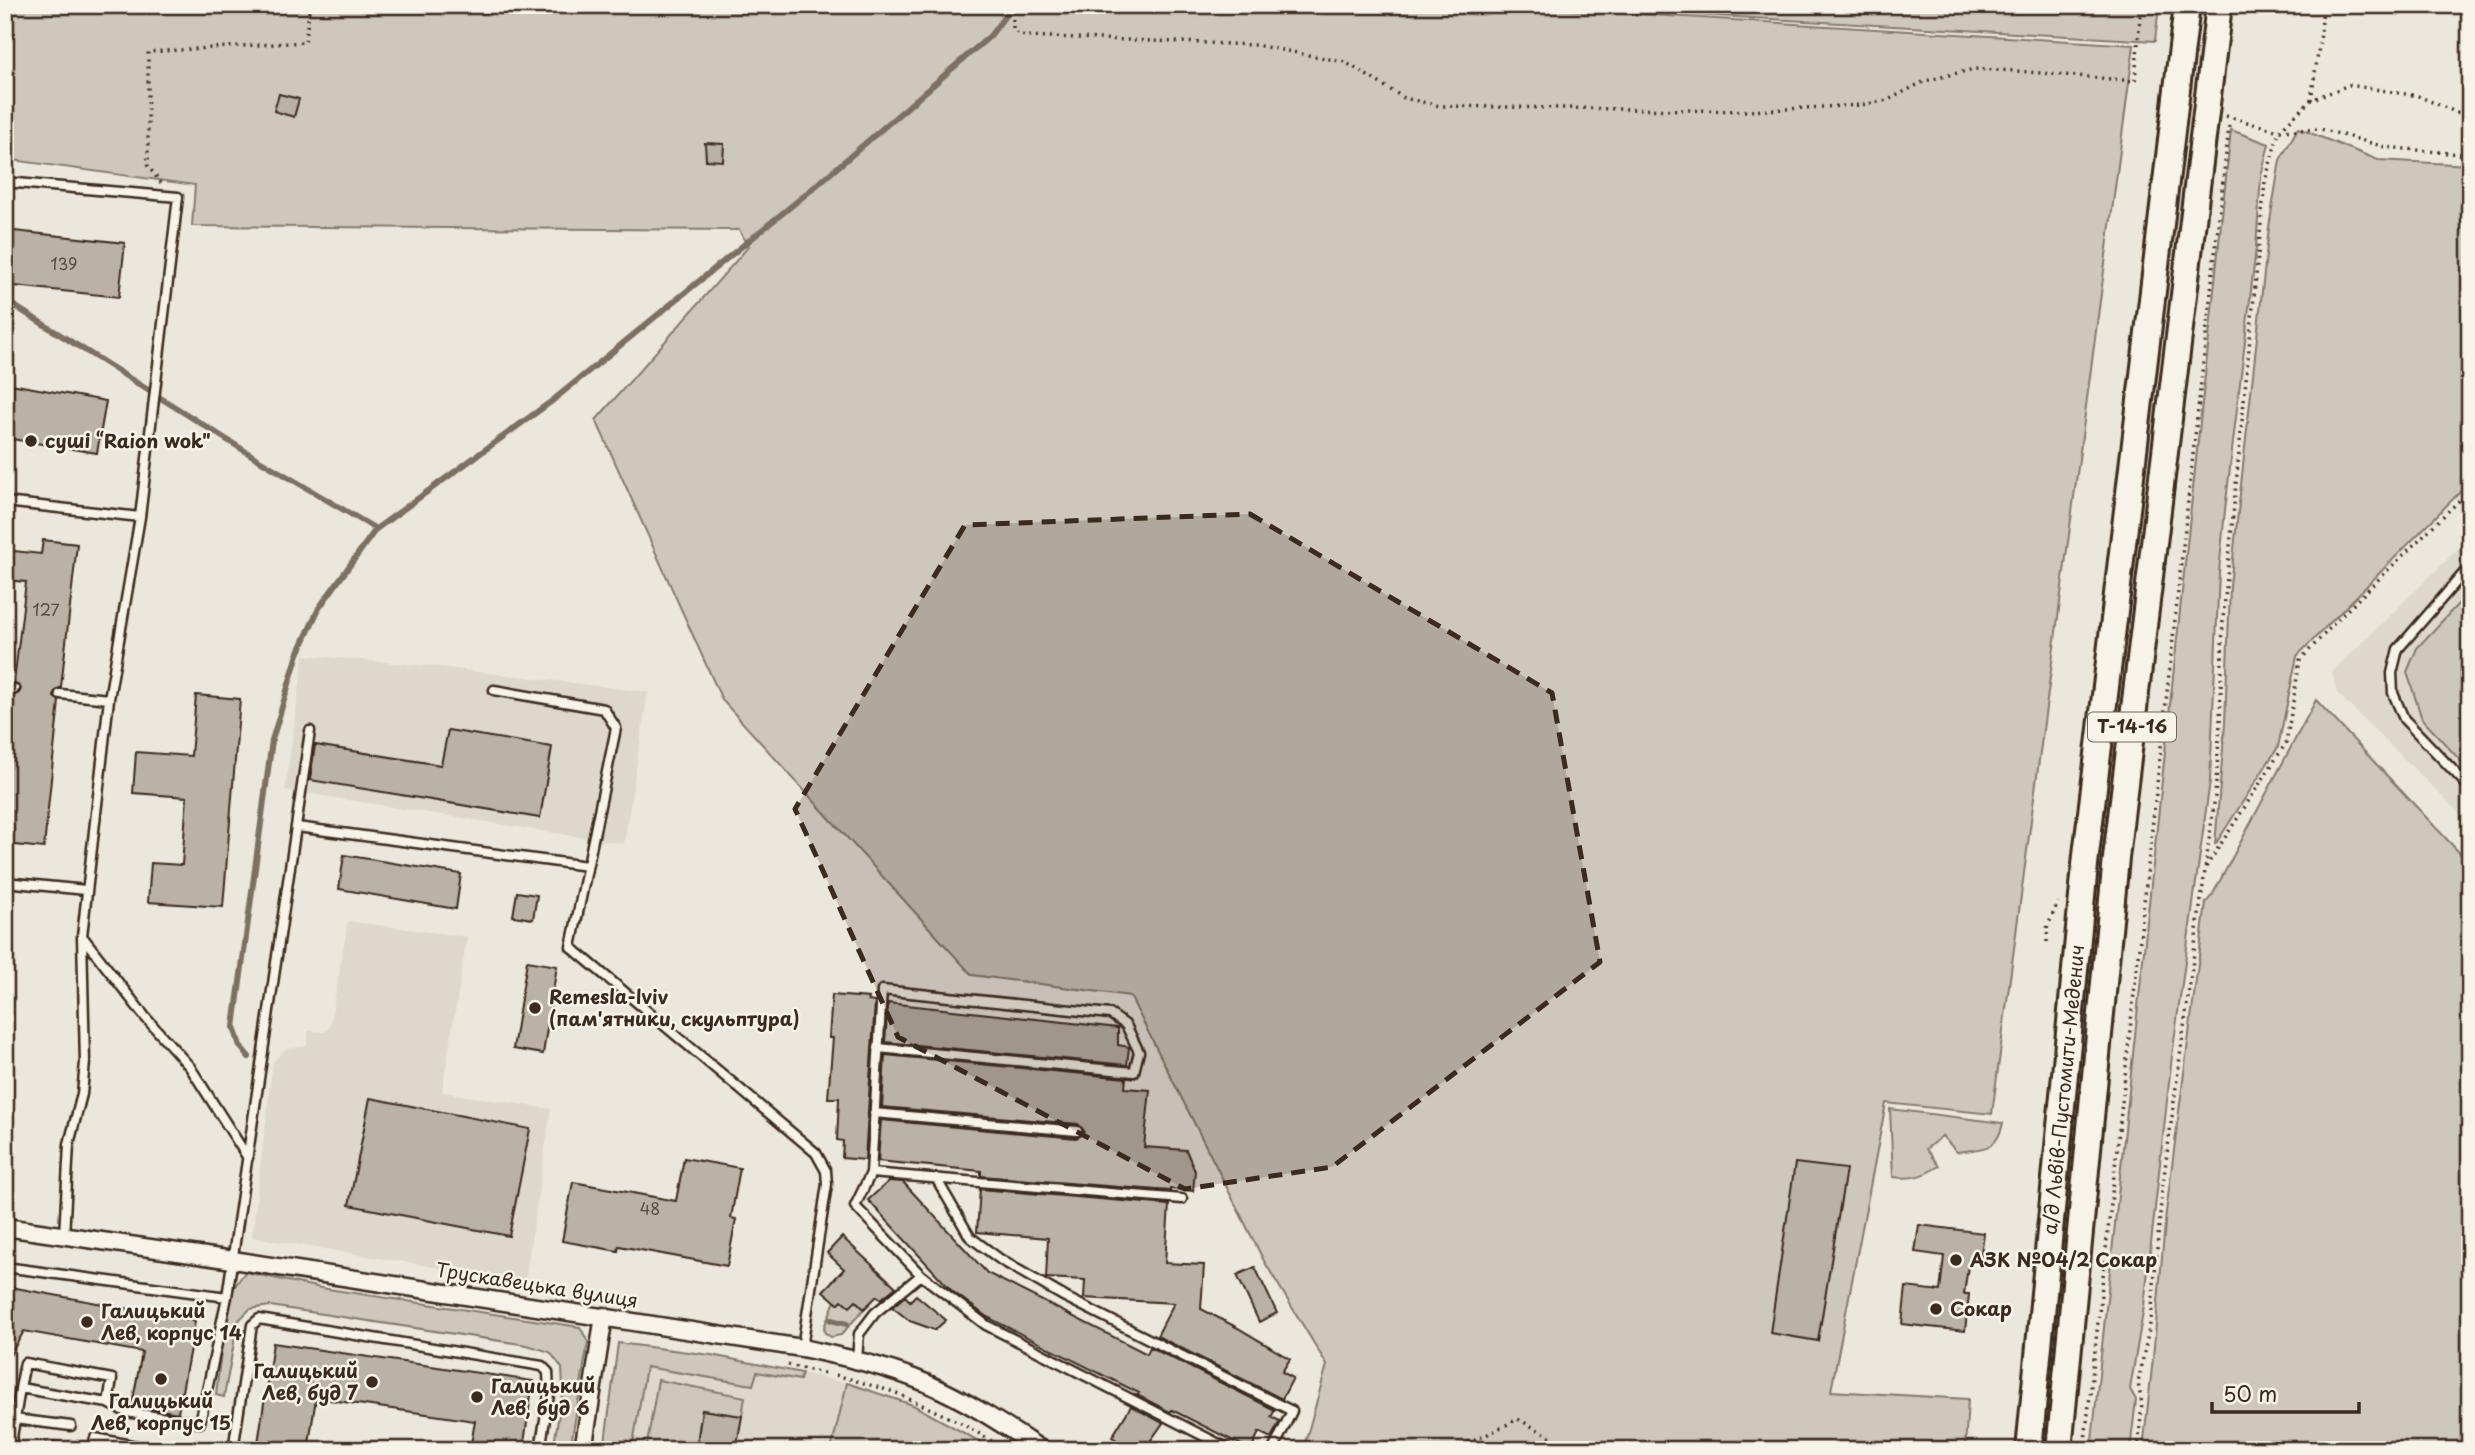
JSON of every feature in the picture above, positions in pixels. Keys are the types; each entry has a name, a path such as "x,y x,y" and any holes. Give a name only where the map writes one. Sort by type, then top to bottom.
{"main road":[{"name":"а/д Львів-Пустомити-Меденич","path":"2029,1450 2086,855 2187,5"},
{"name":"Т-14-16","path":"2059,1450 2116,859 2218,115 2219,5"}],"street":[{"name":"Трускавецька вулиця","path":"5,1227 802,1348 856,1360 927,1383 986,1413 1042,1450"},
{"path":"583,1450 604,1316"}],"lane":[{"path":"5,182 178,197 140,517 109,699 86,890 82,936 85,1062 82,1094 69,1144 64,1236"},
{"path":"5,502 140,517"},
{"path":"2470,566 2398,649 2392,673 2393,693 2404,719 2470,788"},
{"path":"494,690 604,709 616,729 571,947 816,1153 824,1164 827,1184 802,1348"},
{"path":"60,694 109,699"},
{"path":"20,1388 108,1403 126,1412 200,1423 233,1260 310,731"},
{"path":"296,827 587,866"},
{"path":"5,882 86,890"},
{"path":"82,936 146,1017 190,1067 248,1158"},
{"path":"878,1048 1134,1072 1139,1052 1126,1025 1110,1014 882,990 878,1048 874,1113 871,1173 855,1206 921,1275 986,1325 1231,1450"},
{"path":"874,1113 1077,1131"},
{"path":"871,1173 1182,1199"},
{"path":"936,1178 970,1237 1001,1260 1065,1297 1292,1411 1273,1450"},
{"path":"5,1267 227,1297"},
{"path":"856,1360 859,1334 875,1313 921,1275"},
{"path":"233,1450 252,1325 259,1319 542,1366 548,1372 549,1395 540,1450"},
{"path":"9,1450 25,1363 112,1378 108,1403"},
{"path":"14,1419 71,1426"},
{"path":"92,1450 95,1438 157,1450"}],"path":[{"path":"165,187 148,166 148,52 305,42 310,5"},
{"path":"1013,5 1013,28 1018,34 1025,36 1255,45 1345,62 1404,98 1440,106 1748,111 1861,105 1888,100 1925,81 1974,69 2135,81 2141,5"},
{"path":"2311,100 2323,5"},
{"path":"2138,1450 2143,1404 2138,1383 2151,1319 2162,1191 2215,796 2223,619 2255,308 2265,182 2279,131 2311,100 2349,85 2417,96 2470,118"},
{"path":"2084,1450 2218,115 2279,131 2321,129 2385,147 2470,155"},
{"path":"2205,869 2286,743 2300,660 2346,611 2470,490"},
{"path":"777,1363 894,1392 959,1422 1006,1450"},
{"path":"1448,1450 1518,1419 1551,1437 1550,1450"}],"highlighted area":[{"path":"1250,514 1552,693 1600,962 1332,1167 1185,1189 898,1037 795,809 965,525"}],"shaded area":[{"path":"5,5 1490,5 2134,45 1992,1114 1886,1103 1831,1391 1968,1399 1965,1450 1303,1450 1327,1365 1264,1261 1130,996 972,975 722,700 596,420 749,246 739,230 192,226 195,185 5,159"},
{"path":"1526,5 2159,5 2155,41"},
{"path":"2298,128 2378,160 2470,165 2470,482 2297,656 2278,747 2215,845 2225,724 2230,586 2269,227 2280,160"},
{"path":"2231,130 2269,144 2261,176 2256,248 2219,572 2210,781 2172,1056 2144,1306 2130,1389 2136,1400 2130,1450 2091,1450"},
{"path":"2470,537 2470,824 2337,693 2332,672"},
{"path":"2470,591 2470,771 2422,719 2407,672 2417,648"},
{"path":"304,655 440,667 648,692 624,844 285,790"},
{"path":"2316,700 2470,864 2470,1450 2143,1450 2166,1212 2206,903"},
{"path":"348,921 467,937 442,1092 551,1109 525,1282 252,1237 273,1062 285,1049 307,1046 309,1031 325,1032 330,1026"},
{"path":"1890,1109 2003,1123 1997,1139 1981,1149 1957,1152 1942,1136 1926,1149 1939,1166 1917,1176 1893,1177"},
{"path":"245,1272 321,1288 580,1327 588,1342 570,1450 553,1450 563,1389 562,1368 550,1352 527,1345 270,1306 250,1309 238,1321 224,1397 216,1395 227,1297"},
{"path":"842,1300 856,1301 864,1309 841,1335 831,1337 825,1333 824,1327 835,1301 838,1304"},
{"path":"618,1343 711,1355 802,1373 800,1380 757,1372 753,1385 646,1367 632,1450 604,1450"},
{"path":"637,1346 847,1383 913,1405 995,1450 622,1450"},
{"path":"658,1380 745,1397 742,1416 702,1410 696,1450 646,1450"},
{"path":"847,1383 913,1405 995,1450 831,1450"},
{"path":"47,1440 76,1445 75,1450 45,1450"}],"building":[{"path":"279,94 299,99 294,117 274,111"},
{"path":"705,143 724,144 723,161 706,160"},
{"path":"5,230 125,243 119,297 5,285"},
{"path":"5,383 106,401 97,453 5,438"},
{"path":"43,540 77,544 61,687 54,693 54,697 59,701 44,848 5,844 5,767 13,696 21,689 14,682 26,582 5,580 5,550 41,554"},
{"path":"196,695 240,699 223,907 148,902 151,863 182,865 187,797 133,793 136,752 191,756"},
{"path":"448,730 552,747 540,818 310,780 315,745 441,765"},
{"path":"344,855 461,874 456,909 339,889"},
{"path":"517,892 537,895 533,919 513,916"},
{"name":"Remesla-lviv (пам'ятники, скульптура)","path":"527,961 557,966 543,1054 513,1049"},
{"path":"832,995 869,998 868,1001 875,1002 865,1160 842,1158 843,1141 837,1140 839,1098 828,1098 833,1038 829,1038"},
{"path":"888,1003 1118,1028 1118,1045 1129,1047 1127,1065 885,1042"},
{"path":"885,1055 1126,1078 1125,1088 1150,1090 1144,1147 1186,1150 1195,1171 1193,1191 981,1176 981,1171 878,1161 881,1120 1076,1138 1084,1131 1078,1124 882,1107"},
{"path":"370,1098 530,1129 509,1236 349,1205"},
{"path":"684,1158 740,1168 731,1218 736,1219 727,1266 619,1246 618,1251 562,1241 573,1182 676,1201"},
{"path":"1795,1163 1846,1169 1818,1341 1770,1333"},
{"path":"889,1181 903,1182 987,1273 1147,1354 1150,1347 1275,1410 1271,1417 1280,1421 1271,1438 1259,1432 1251,1450 1172,1410 1170,1412 1137,1395 1139,1393 987,1317 952,1291 868,1200"},
{"path":"980,1189 1169,1205 1165,1263 1204,1265 1201,1309 1290,1359 1282,1372 1293,1378 1282,1399 1157,1336 1174,1303 1084,1298 1085,1280 1046,1278 1048,1238 977,1232"},
{"path":"1919,1225 1984,1233 1980,1261 1969,1259 1964,1294 1969,1294 1965,1331 1902,1324 1906,1287 1940,1291 1944,1256 1915,1252"},
{"path":"842,1237 896,1287 881,1299 877,1296 864,1309 856,1301 850,1307 842,1300 838,1304 823,1291 844,1269 827,1253"},
{"path":"1255,1267 1277,1313 1259,1322 1237,1275"},
{"path":"5,1286 195,1321 178,1413 132,1405 142,1352 24,1331 5,1364"},
{"path":"916,1295 946,1320 935,1330 910,1321 892,1307 905,1296 910,1301"},
{"path":"273,1343 533,1381 523,1450 470,1450 475,1421 316,1398 308,1450 257,1450"},
{"path":"1131,1406 1163,1423 1144,1450 1134,1450 1112,1437"},
{"path":"702,1410 742,1416 736,1450 696,1450"}],"waterway":[{"path":"249,1057 240,1046 234,1027 272,740 298,654 319,608 376,529 552,401 811,190 990,36 1013,5"},
{"path":"5,300 256,458 376,529"},
{"path":"831,1320 847,1324"}],"place":[{"name":"суші “Raion wok\"","path":"31,441"},
{"name":"Remesla-lviv (пам'ятники, скульптура)","path":"535,1008"},
{"name":"АЗК №04/2 Сокар","path":"1956,1260"},
{"name":"Сокар","path":"1936,1309"},
{"name":"Галицький Лев, корпус 14","path":"87,1322"},
{"name":"Галицький Лев, корпус 15","path":"161,1379"},
{"name":"Галицький Лев, буд 7","path":"372,1382"},
{"name":"Галицький Лев, буд 6","path":"477,1397"}]}
